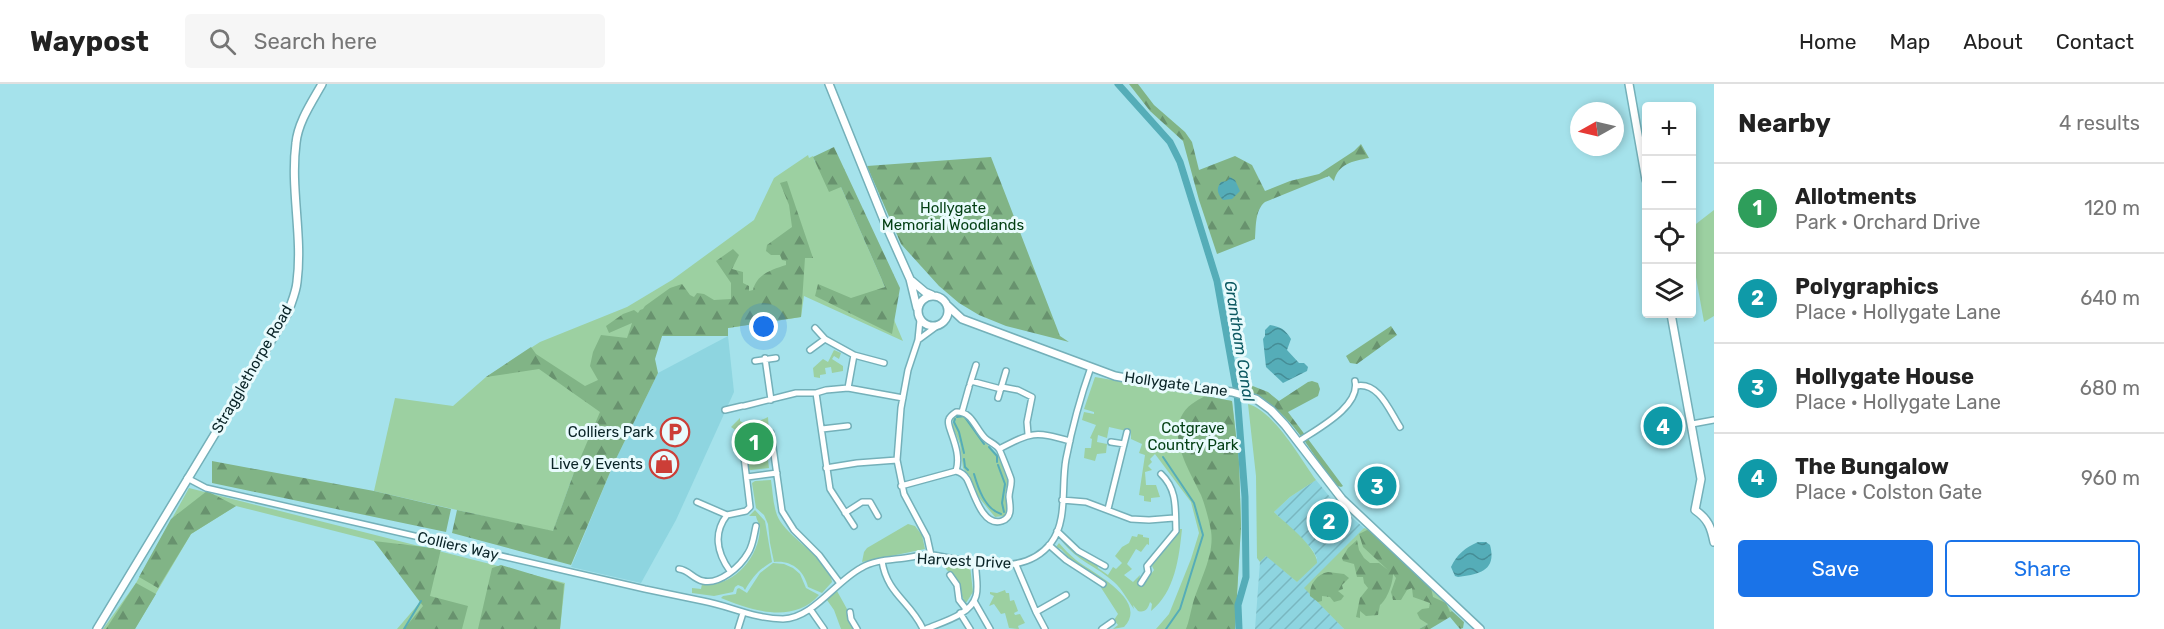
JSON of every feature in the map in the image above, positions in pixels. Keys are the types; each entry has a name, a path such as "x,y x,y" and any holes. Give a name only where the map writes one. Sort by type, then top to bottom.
{"street":[{"name":"Stragglethorpe Road","path":"97,629 143,549 288,314 297,285 299,263 295,176 296,141 304,115 322,84"},
{"path":"829,84 910,279 920,320 918,340 908,370 899,422 897,460 901,486 930,543 931,555"},
{"path":"1629,84 1642,156"},
{"path":"910,279 925,292 943,300 948,306 948,315 940,325 918,340"},
{"path":"917,308 926,298 936,297"},
{"name":"Hollygate Lane","path":"948,306 962,320 1115,376 1241,393 1264,404 1278,417 1342,499 1480,629"},
{"path":"1672,318 1702,482 1695,510 1711,526 1714,542"},
{"path":"920,320 928,327 940,325"},
{"name":"Hollygate Lane","path":"940,325 962,320"},
{"path":"815,328 825,339 854,355 884,363"},
{"path":"810,350 825,339"},
{"path":"848,388 854,355"},
{"path":"765,358 771,400"},
{"path":"755,361 776,358"},
{"path":"962,412 975,365"},
{"path":"1091,368 1079,402 1064,474 1057,531 1050,545 1066,560 1103,584"},
{"path":"998,398 1006,371"},
{"path":"1298,442 1346,407 1355,383 1374,389 1400,427"},
{"path":"970,384 1018,390 1032,397 1027,422 1028,434"},
{"path":"724,410 796,393 816,393 848,388 903,398"},
{"path":"816,393 830,489 854,526"},
{"path":"901,486 956,471 967,478 975,499 990,519 996,522 1007,517 1011,509 1009,496 1011,479 999,449 983,436 969,416 962,412 956,412 949,417 948,421 957,445 956,471"},
{"path":"1692,424 1714,420"},
{"path":"822,429 848,426"},
{"path":"1108,509 1127,432"},
{"path":"771,433 782,511 794,530 819,555 839,582"},
{"path":"999,449 1028,434 1040,434 1070,441"},
{"path":"1111,442 1124,444"},
{"path":"697,502 727,515 746,511 750,507 744,456"},
{"path":"826,468 897,460"},
{"path":"747,477 777,473"},
{"path":"1141,583 1148,572 1148,566 1174,535 1176,528 1175,494 1161,474"},
{"name":"Colliers Way","path":"187,478 206,488 731,608 743,613 783,619 801,615 810,609"},
{"path":"1062,500 1086,502 1131,519 1174,518"},
{"path":"845,513 862,502 870,502 878,516"},
{"path":"727,515 717,534 728,573"},
{"path":"679,569 686,570 696,580 713,582 728,573 748,554 756,526"},
{"path":"1057,531 1078,551 1105,566"},
{"name":"Harvest Drive","path":"810,609 839,582 861,567 882,561 931,555 1016,565 1034,557 1050,545"},
{"path":"882,561 887,582 894,593 912,610 924,629 960,613 974,600 977,587 976,562"},
{"path":"1016,565 1045,629"},
{"path":"950,575 957,585 959,600 966,609"},
{"path":"1036,612 1066,595"},
{"path":"974,600 990,629"},
{"path":"810,609 824,629"},
{"path":"850,612 857,629"},
{"path":"738,629 743,613"},
{"path":"960,613 970,629"},
{"path":"1102,629 1112,622"}],"shaded area":[{"name":"Colliers Park","path":"728,336 734,392 676,520 641,583 571,567 614,463 658,373"},
{"path":"1316,480 1334,502 1364,528 1341,554 1305,588 1344,629 1255,629 1260,562 1266,555 1297,582 1317,558 1312,549 1274,512 1290,497"}],"green space":[{"path":"1129,84 1138,84 1154,105 1185,132 1192,142 1199,170 1235,156 1252,165 1265,191 1290,181 1319,174 1361,144 1369,158 1343,167 1334,181 1329,176 1265,202 1258,214 1255,239 1217,254 1183,141 1150,111"},
{"path":"834,147 900,288 892,334 815,296 818,284 851,298 885,287 841,187 829,192 813,157"},
{"path":"808,155 809,158 813,156 815,162 841,187 885,287 881,289 903,341 804,296 801,317 728,328 728,336 662,336 617,428 573,475 553,532 374,491 395,398 453,406 486,377 540,342 627,307 672,280 754,220 774,178"},
{"name":"Hollygate Memorial Woodlands","path":"991,157 1060,336 1069,342 1006,326 979,315 959,303 939,286 901,244 867,166"},
{"path":"787,181 813,258 805,258 801,317 728,328 728,336 662,336 655,359 658,373 614,463 571,565 452,533 457,510 553,531 573,475 600,412 539,369 486,377 531,347 536,354 585,386 598,380 590,366 593,352 601,335 627,338 632,323 609,333 606,326 623,314 634,310 638,313 670,288 682,284 694,297 697,293 714,300 731,299 731,283 716,261 733,249 739,255 732,269 743,272 743,283 749,286 749,291 753,290 761,276 786,265 786,261 782,260 780,255 771,255 766,251 767,245 792,227 789,205 780,183"},
{"path":"1714,210 1714,316 1704,322 1696,277 1696,224"},
{"path":"1391,326 1397,335 1357,364 1350,363 1346,356"},
{"path":"834,350 841,353 839,359 834,356 832,359 843,366 843,371 832,373 831,367 825,368 826,374 820,375 820,378 814,377 813,368 823,359 828,362"},
{"name":"Cotgrave Country Park","path":"1095,377 1232,401 1239,462 1241,526 1235,629 1156,629 1169,614 1199,533 1191,502 1155,454 1148,466 1152,470 1145,472 1146,485 1156,485 1160,497 1151,498 1151,502 1144,501 1144,496 1139,495 1145,455 1139,453 1142,444 1131,439 1131,432 1109,427 1107,438 1098,435 1097,442 1107,444 1106,453 1097,454 1095,461 1084,458 1085,448 1091,448 1092,439 1090,438 1096,425 1082,420 1084,412 1094,414 1084,409"},
{"path":"1312,381 1318,383 1320,389 1318,396 1288,412 1343,486 1341,487 1335,485 1306,443 1284,417 1258,396 1243,390 1245,383 1268,392 1279,401"},
{"path":"1205,396 1232,401 1239,462 1241,526 1235,629 1186,629 1211,550 1212,540 1204,503 1183,457 1178,427 1186,410"},
{"path":"1248,404 1258,408 1277,425 1316,480 1290,497 1274,512 1307,543 1316,557 1317,563 1297,582 1266,556 1260,562 1257,558 1256,476"},
{"path":"961,414 968,419 981,439 998,455 1008,482 1005,495 1008,510 1004,516 995,517 972,487 970,476 963,468 960,444 953,427 953,417"},
{"path":"768,417 769,432 765,435 769,468 747,469 741,434 731,427 740,418 740,421 744,423 751,423"},
{"path":"212,461 374,491 451,509 446,532 212,483"},
{"path":"771,480 775,507 780,521 830,574 832,582 822,593 808,587 804,576 792,565 774,562 768,524 764,515 756,508 752,483"},
{"path":"189,488 565,583 560,629 397,629 421,601 374,541 236,506 191,534 135,629 103,629 136,583"},
{"path":"207,491 236,506 191,534 158,588 139,577 171,519"},
{"path":"755,510 765,521 772,562 756,574 745,590 738,585 733,592 714,596 692,593 692,588 701,589 702,584 713,584 733,576 749,560 755,550 760,528 756,516 749,516"},
{"path":"908,524 915,526 922,535 925,549 862,562 867,548"},
{"path":"1364,528 1422,578 1452,611 1419,629 1344,629 1304,588"},
{"path":"1179,529 1182,529 1179,551 1171,584 1166,594 1151,611 1150,602 1144,611 1138,611 1133,605 1134,609 1114,582 1080,558 1061,540 1083,558 1097,564 1098,568 1108,575 1113,567 1116,569 1122,563 1115,556 1122,547 1129,543 1132,536 1137,537 1138,534 1149,538 1149,545 1147,544 1141,552 1136,549 1127,564 1132,569 1124,575 1133,582 1140,575 1139,582 1143,585 1154,570 1152,566 1175,538"},
{"path":"1367,530 1372,531 1431,588 1433,597 1446,603 1450,612 1452,611 1464,622 1463,628 1460,629 1450,617 1430,629 1419,629 1428,624 1420,619 1417,613 1429,608 1430,603 1413,597 1412,588 1407,590 1401,600 1393,600 1391,592 1396,578 1393,574 1389,591 1380,605 1378,615 1366,616 1360,611 1360,618 1356,617 1360,598 1368,588 1363,577 1357,577 1354,564 1343,561 1342,558 1348,548 1357,540 1364,558 1370,563 1379,563 1388,570 1363,547 1359,534"},
{"path":"374,541 441,549 430,596 468,606 462,629 404,629 423,606"},
{"path":"1059,543 1076,560 1105,579 1124,597 1130,607 1130,617 1124,627 1113,629 1118,625 1114,620 1118,614 1100,586 1104,581 1072,561 1056,547"},
{"path":"944,562 970,566 973,592 966,603 959,583 946,569"},
{"path":"773,563 793,568 800,574 806,588 819,595 798,610 785,612 759,610 721,598 736,594 739,588 747,593 760,573"},
{"path":"501,565 564,584 560,629 478,629 492,568"},
{"path":"1328,572 1344,574 1349,578 1342,585 1343,589 1338,591 1344,596 1341,600 1334,602 1330,597 1322,596 1322,601 1318,602 1310,596 1312,584"},
{"path":"136,583 156,594 135,629 106,629"},
{"path":"1005,590 1009,593 1010,601 1014,600 1018,611 1014,613 1015,615 1020,614 1025,623 1018,626 1019,629 1009,628 1005,613 1001,614 994,604 989,606 994,596 990,592 997,593"},
{"path":"837,591 854,629 841,629 834,610 827,600"}],"water":[{"path":"1230,177 1235,180 1240,191 1232,199 1223,200 1218,193 1218,186"},
{"path":"1270,325 1287,333 1291,339 1287,350 1299,363 1304,363 1308,367 1307,371 1283,383 1266,367 1263,339 1265,330"},
{"path":"1478,542 1486,542 1490,545 1491,561 1488,566 1473,574 1455,576 1451,567 1456,558 1465,549"}],"waterway":[{"name":"Grantham Canal","path":"1118,84 1170,142 1180,162 1217,281 1237,393 1245,497 1246,577 1238,605 1239,629"},
{"path":"957,417 964,416 984,444"},
{"path":"955,419 964,453"},
{"path":"989,447 997,456 997,462"},
{"path":"1163,457 1194,503 1203,535 1180,609 1166,629"},
{"path":"964,459 968,470"},
{"path":"998,465 1005,484 1002,503 1004,512"},
{"path":"974,474 986,503 1001,514"},
{"path":"404,629 421,601"}],"place":[{"name":"The Bungalow","path":"1663,426"},
{"name":"Colliers Park","path":"675,432"},
{"name":"Allotments","path":"754,442"},
{"name":"Live 9 Events","path":"664,464"},
{"name":"Hollygate House","path":"1377,486"},
{"name":"Polygraphics","path":"1329,521"}]}
